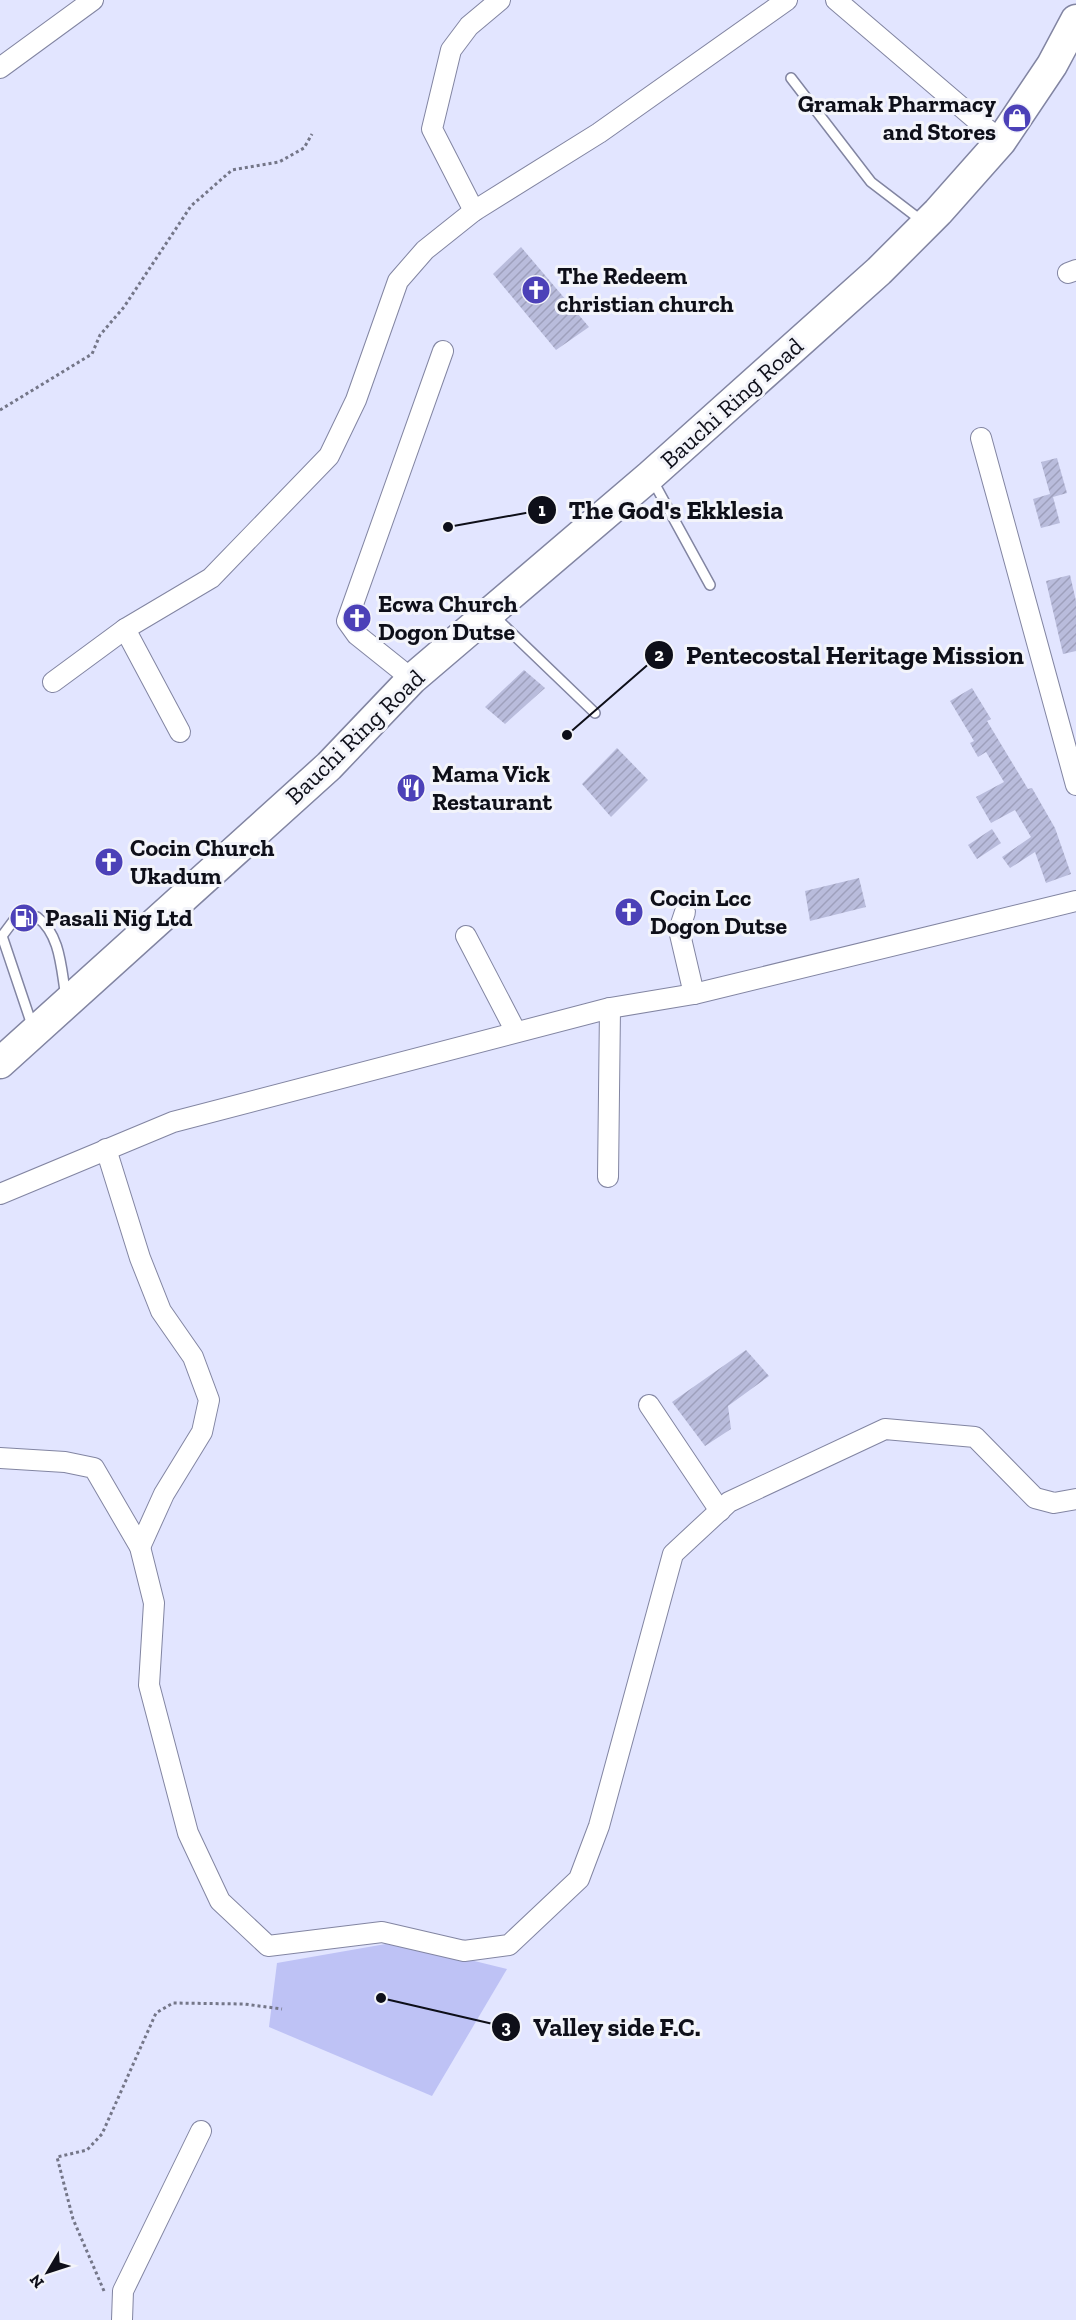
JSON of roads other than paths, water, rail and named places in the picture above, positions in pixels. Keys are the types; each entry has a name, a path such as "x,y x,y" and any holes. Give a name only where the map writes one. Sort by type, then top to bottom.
{"main road":[{"name":"Bauchi Ring Road","path":"3,1054 34,1032 68,1002 329,766 412,679 650,476 879,271 926,224 1001,141 1052,64 1076,20"}],"street":[{"path":"0,68 93,0"},
{"path":"474,210 432,129 451,50 469,26 500,0"},
{"path":"53,682 125,629 211,578 330,456 356,400 398,281 426,250 474,210 599,133 786,0"},
{"path":"836,0 1001,141"},
{"path":"412,679 357,635 347,621 443,351"},
{"path":"981,438 1076,785"},
{"path":"125,629 180,732"},
{"path":"0,1194 173,1122 610,1008 694,994 1076,901"},
{"path":"686,912 679,930 694,994"},
{"path":"466,936 516,1032"},
{"path":"608,1177 610,1008"},
{"path":"106,1149 140,1258 161,1311 193,1358 209,1400 202,1431 164,1494 140,1546"},
{"path":"649,1405 720,1511"},
{"path":"0,1458 64,1462 94,1468 140,1546 154,1603 149,1685 188,1833 220,1901 268,1946 382,1932 464,1951 509,1945 579,1879 599,1826 674,1554 729,1502 885,1429 975,1437 1035,1498 1054,1503 1076,1499"},
{"path":"122,2320 123,2292 201,2131"}],"lane":[{"path":"791,78 871,182 926,224"},
{"path":"650,476 710,585"},
{"path":"490,612 595,713"},
{"path":"34,1032 2,936 14,920 37,917 48,925 55,938 68,1002"}],"place":[{"name":"Gramak Pharmacy and Stores","path":"1017,118"},
{"name":"The Redeem christian church","path":"536,290"},
{"name":"The God's Ekklesia","path":"448,527"},
{"name":"Ecwa Church Dogon Dutse","path":"357,618"},
{"name":"Pentecostal Heritage Mission","path":"567,735"},
{"name":"Mama Vick Restaurant","path":"411,788"},
{"name":"Cocin Church Ukadum","path":"109,862"},
{"name":"Cocin Lcc Dogon Dutse","path":"629,912"},
{"name":"Pasali Nig Ltd","path":"24,918"},
{"name":"Valley side F.C.","path":"381,1998"}]}
